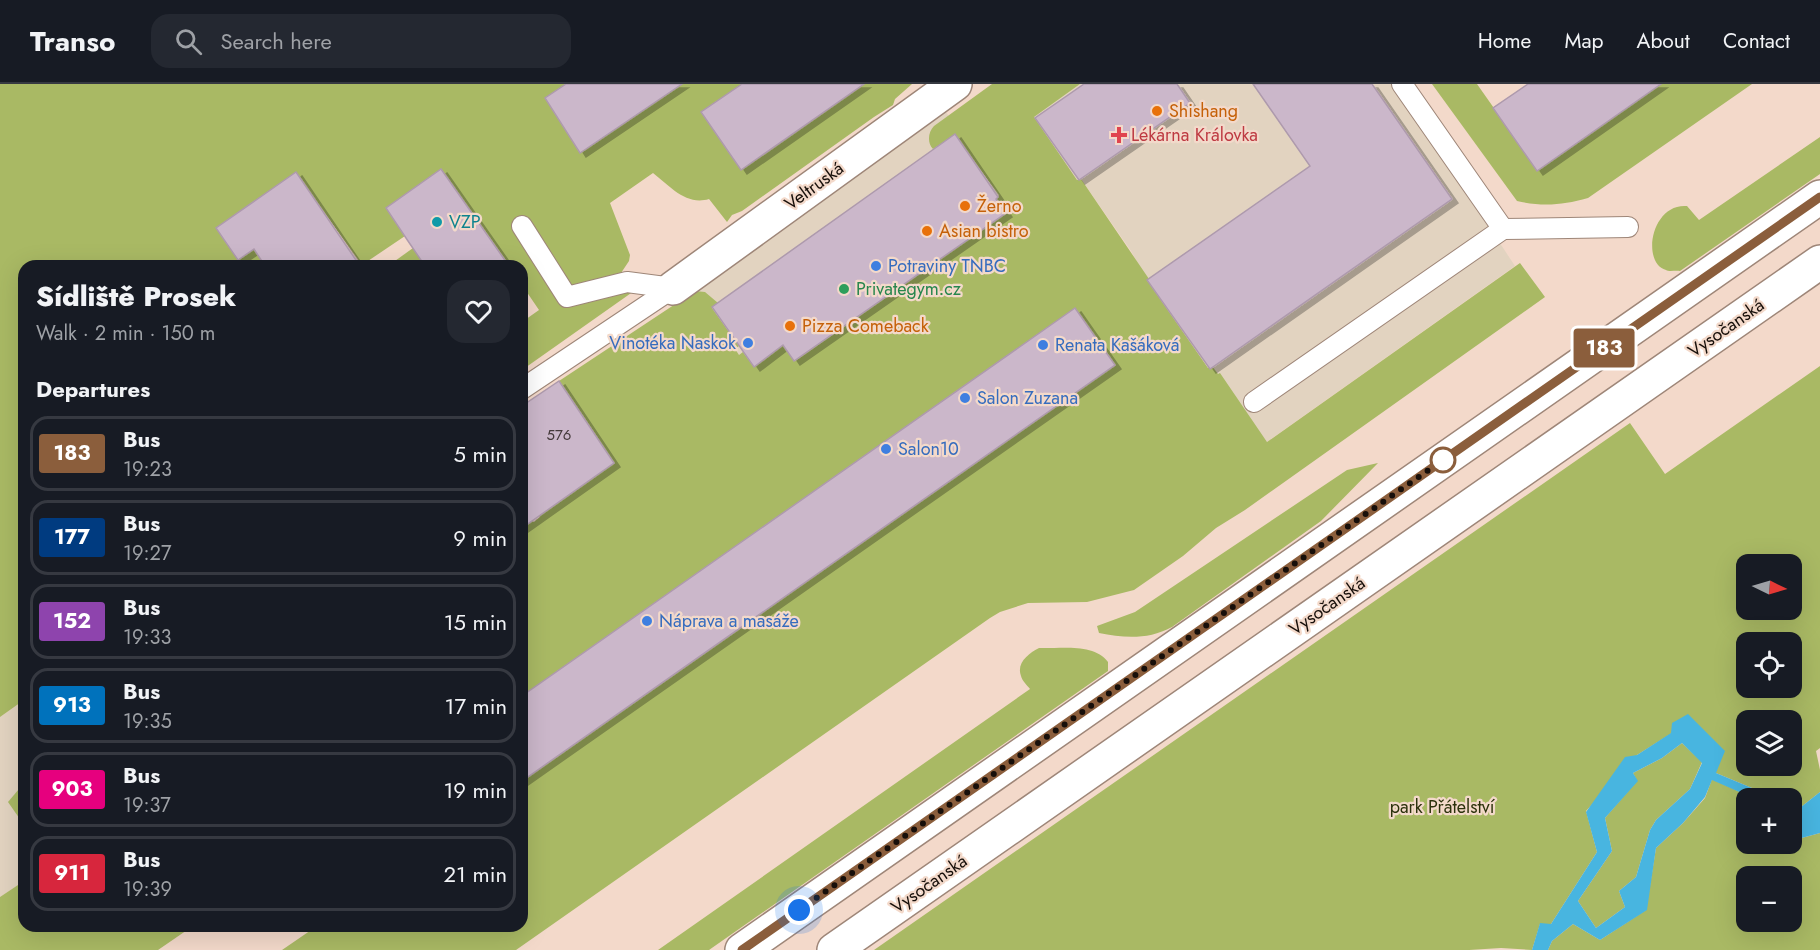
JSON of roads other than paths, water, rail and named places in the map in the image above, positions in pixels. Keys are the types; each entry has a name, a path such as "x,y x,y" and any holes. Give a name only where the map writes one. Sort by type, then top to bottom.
{"main road":[{"name":"Veltruská","path":"673,288 955,84"},
{"path":"742,950 1820,197"},
{"name":"Vysočanská","path":"834,950 1820,262"}],"lane":[{"path":"1402,84 1503,229"},
{"path":"522,226 567,297 627,282 673,288"},
{"path":"1254,402 1503,229 1628,227"},
{"path":"528,385 673,288"}],"water":[{"path":"1688,714 1725,751 1716,773 1752,788 1736,788 1736,791 1712,780 1705,797 1683,823 1656,848 1647,910 1600,940 1573,924 1552,941 1548,950 1532,950 1540,923 1551,924 1597,852 1586,812 1625,757 1637,755 1671,733 1672,723","holes":["1682,743 1702,763 1690,789 1656,820 1650,830 1636,877 1619,891 1625,907 1596,928 1578,901 1612,851 1605,818 1638,781 1633,773 1662,758"]},
{"path":"1820,792 1820,833 1802,838 1802,806"}],"place":[{"name":"Shishang","path":"1157,111"},
{"name":"Lékárna Královka","path":"1119,135"},
{"name":"Žerno","path":"965,206"},
{"name":"VZP","path":"437,222"},
{"name":"Asian bistro","path":"927,231"},
{"name":"Potraviny TNBC","path":"876,266"},
{"name":"Privategym.cz","path":"844,289"},
{"name":"Pizza Comeback","path":"790,326"},
{"name":"Vinotéka Naskok","path":"748,343"},
{"name":"Renata Kašáková","path":"1043,345"},
{"name":"Salon Zuzana","path":"965,398"},
{"name":"Salon10","path":"886,449"},
{"name":"Náprava a masáže","path":"647,621"}],"park label":[{"name":"park Přátelství","path":"1442,807"}]}
